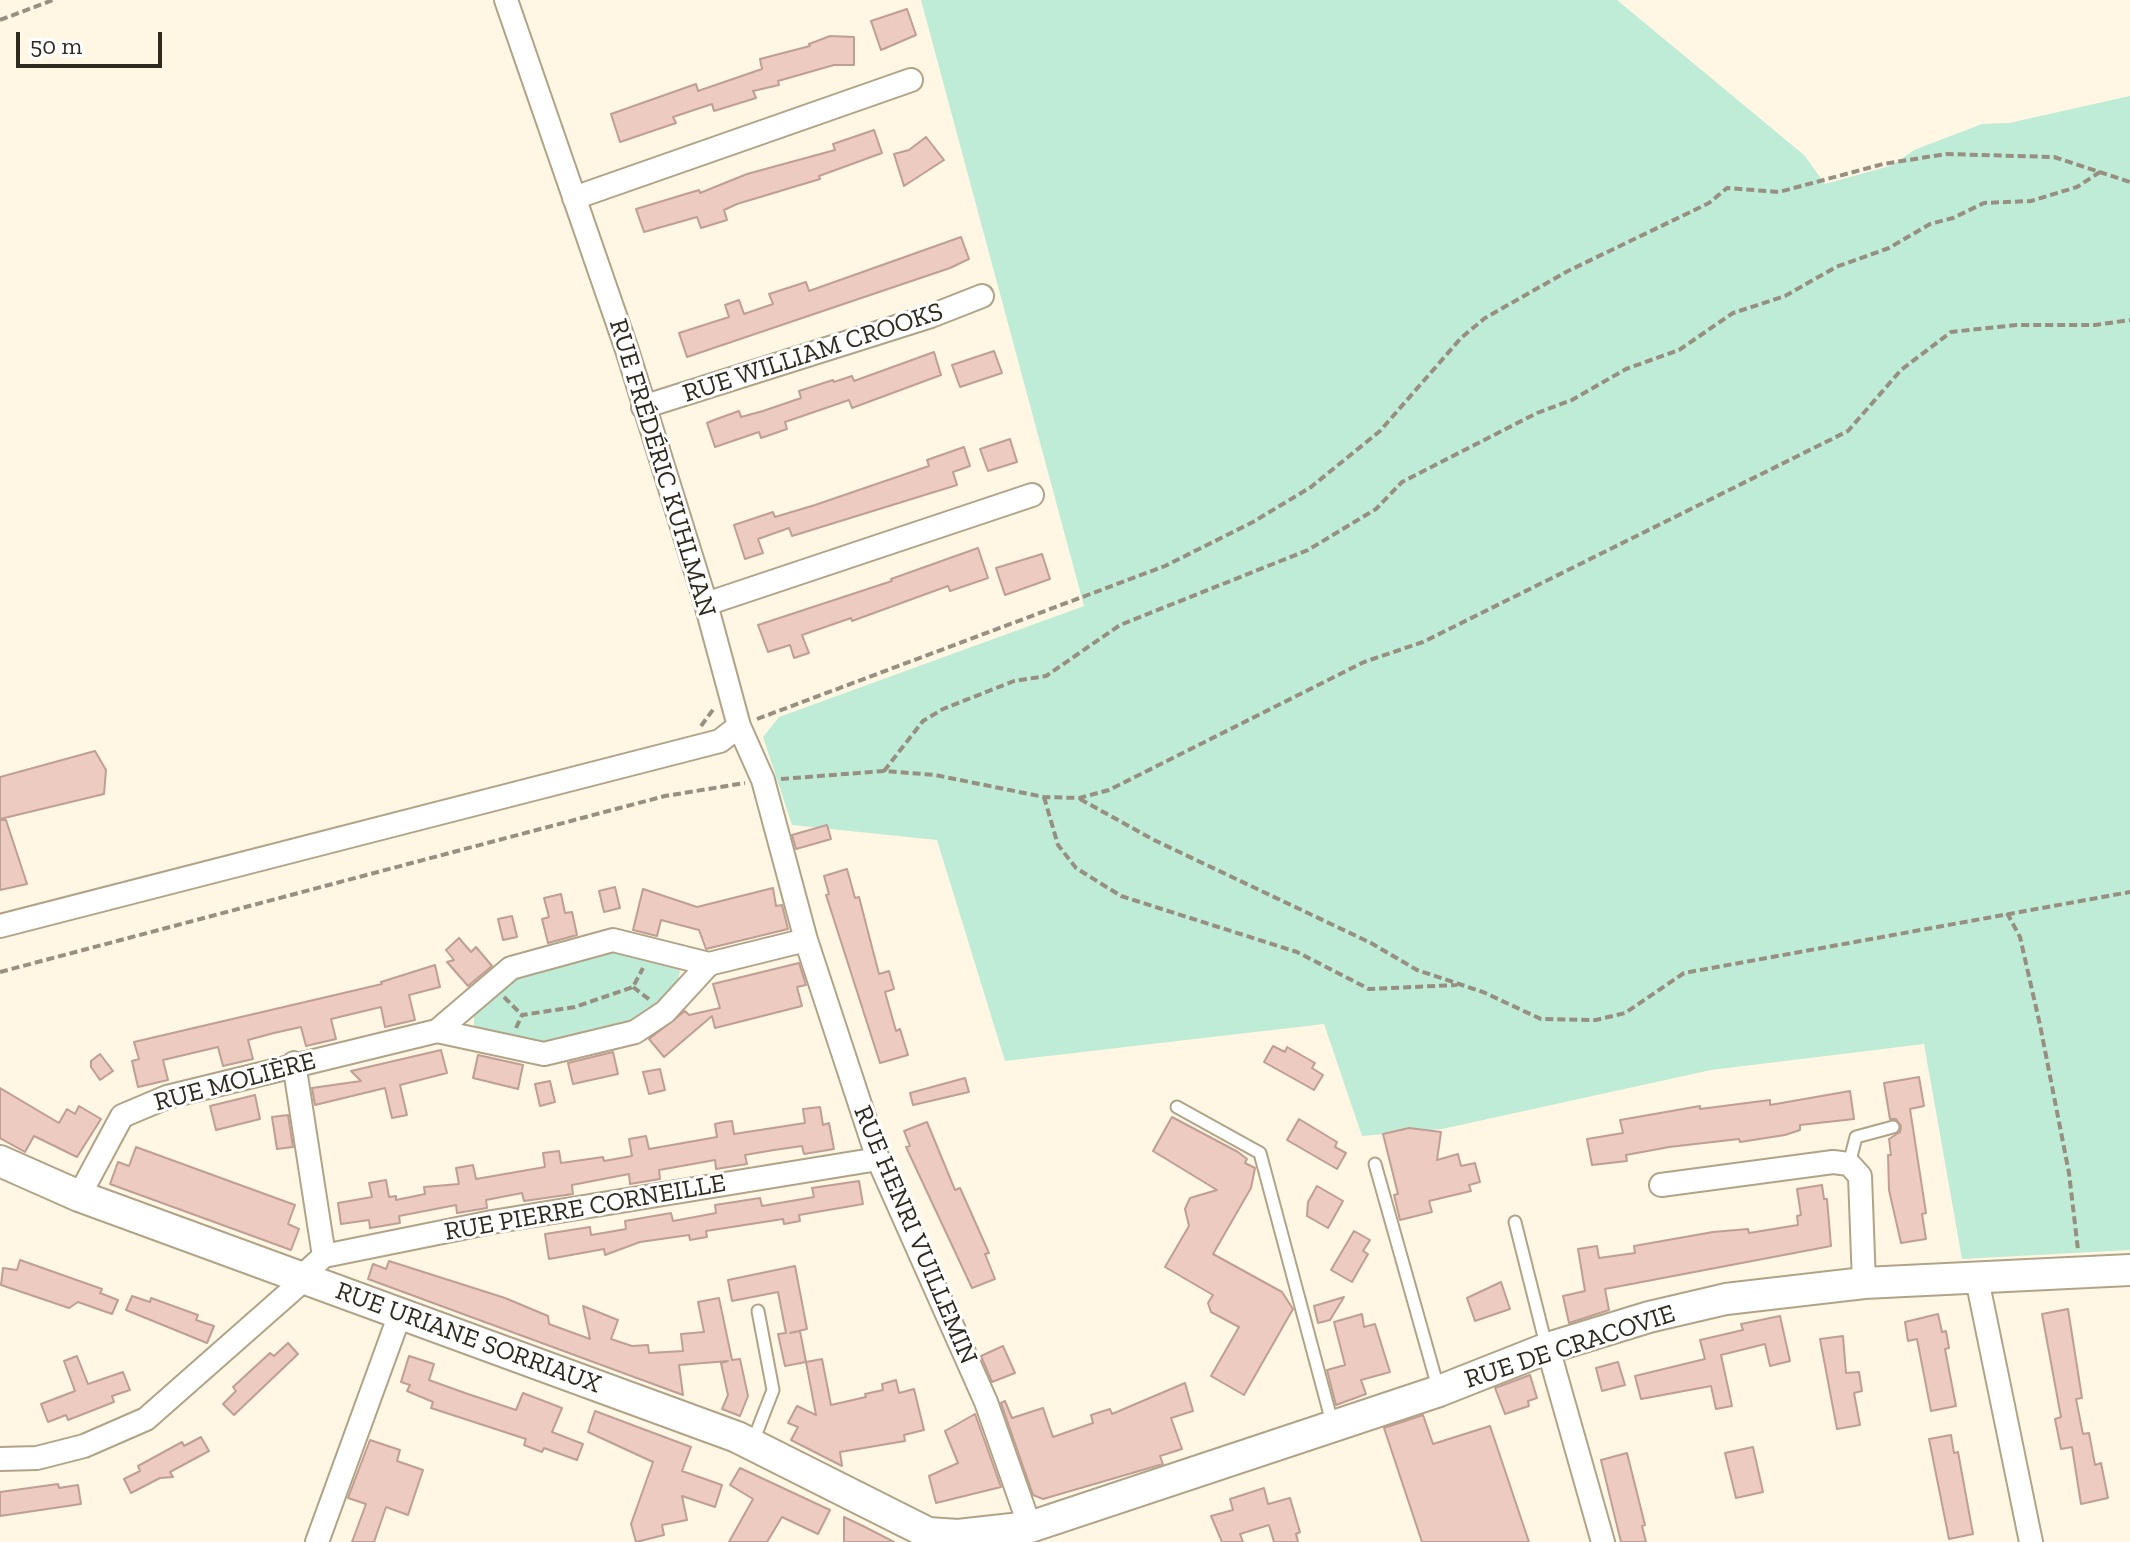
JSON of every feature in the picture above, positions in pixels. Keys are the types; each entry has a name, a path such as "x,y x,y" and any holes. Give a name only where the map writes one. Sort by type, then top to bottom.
{"street":[{"name":"RUE FRÉDÉRIC KUHLMAN","path":"506,0 643,407 706,604 739,726 774,814 806,940"},
{"path":"574,198 911,80"},
{"name":"RUE WILLIAM CROOKS","path":"643,407 931,316 982,296"},
{"path":"706,604 1032,495"},
{"path":"0,926 720,741 739,726"},
{"name":"RUE MOLIÈRE","path":"437,1031 511,968 613,940 709,964 806,940"},
{"name":"RUE HENRI VUILLEMIN","path":"806,940 878,1159 986,1402 1020,1535"},
{"name":"RUE MOLIÈRE","path":"79,1196 122,1116 167,1097 294,1063 437,1031 544,1054 635,1032 665,1012 709,964"},
{"path":"0,1459 37,1458 84,1446 146,1419 310,1270 294,1063"},
{"name":"RUE PIERRE CORNEILLE","path":"310,1270 492,1222 878,1159"},
{"name":"RUE URIANE SORRIAUX","path":"0,1161 79,1196 310,1270 400,1314 752,1444 933,1538 1020,1535"},
{"path":"1661,1185 1833,1162 1849,1164 1860,1176 1864,1283"},
{"name":"RUE DE CRACOVIE","path":"1020,1535 1439,1391 1548,1348 1649,1317 1726,1299 1864,1283 2130,1270"},
{"path":"1977,1279 2031,1542"},
{"path":"317,1542 400,1314"},
{"path":"1548,1348 1603,1542"}],"lane":[{"path":"1177,1107 1260,1153 1333,1426"},
{"path":"1849,1164 1856,1137 1893,1127"},
{"path":"1375,1164 1439,1391"},
{"path":"1515,1222 1540,1332 1548,1348"},
{"path":"752,1444 773,1390 758,1311"}],"path":[{"path":"0,20 53,0"},
{"path":"739,726 1165,566 1253,522 1311,487 1380,431 1461,338 1485,318 1568,271 1709,203 1727,188 1779,192 1883,164 1946,154 2054,157 2130,182"},
{"path":"884,771 923,721 943,709 1014,681 1046,676 1120,625 1308,550 1376,509 1402,482 1537,413 1572,400 1626,369 1679,350 1733,313 1785,296 1836,267 1889,248 1930,224 1953,218 1984,203 2031,201 2077,187 2102,171"},
{"path":"0,972 665,796 763,780 884,771 935,775 1044,797 1079,798 1126,783 1364,662 1436,636 1848,431 1901,370 1951,332 2130,320"},
{"path":"1044,797 1058,845 1076,868 1121,896 1297,952 1369,989 1463,986"},
{"path":"1079,798 1154,840 1371,943 1417,970 1541,1019 1596,1020 1625,1013 1684,973 2130,892"},
{"path":"2007,913 2020,937 2040,1025 2069,1173 2082,1273"},
{"path":"508,1048 522,1015 575,1007 633,987 640,979 647,949"}],"green space":[{"path":"921,0 1617,0 1804,155 1825,184 1893,165 1914,150 1982,124 2009,123 2130,96 2130,1250 1962,1259 1924,1044 1711,1070 1442,1129 1362,1136 1324,1024 1005,1061 937,840 792,825 763,737 779,717 1084,606"},
{"path":"616,949 672,961 680,971 676,988 644,1016 622,1027 533,1049 481,1033 474,1027 474,1009 516,973"}],"building":[{"path":"907,9 916,35 881,50 871,21"},
{"path":"830,36 854,37 854,65 834,65 778,81 779,85 753,91 756,98 714,111 712,104 673,117 676,123 620,142 611,114 696,84 698,91 762,69 760,59 810,46"},
{"path":"874,130 882,153 819,176 820,179 737,204 724,210 727,220 701,228 697,217 644,232 636,209 699,190 700,193 747,174 835,150 833,144"},
{"path":"926,137 944,160 904,186 894,154 909,150"},
{"path":"961,237 969,259 950,268 687,357 679,333 729,317 725,305 739,300 744,314 773,304 769,294 806,282 809,291"},
{"path":"994,351 1002,373 960,387 952,365"},
{"path":"934,352 941,375 852,408 849,400 785,422 787,429 761,438 759,432 715,447 707,423 739,411 741,417 763,411 801,398 799,391 852,376 854,381"},
{"path":"1010,439 1017,462 988,471 980,449"},
{"path":"964,447 970,466 953,472 957,485 792,536 789,528 758,539 763,553 745,559 734,525 773,512 775,517 815,505 929,466 927,460"},
{"path":"978,548 988,578 950,591 948,586 852,621 851,618 802,635 809,653 794,658 790,645 768,652 758,625 892,581"},
{"path":"1042,554 1050,579 1005,595 996,568"},
{"path":"95,751 106,770 104,794 0,819 0,777"},
{"path":"0,820 6,820 27,884 0,890"},
{"path":"827,825 831,839 796,849 792,835"},
{"path":"847,869 855,898 859,897 879,974 889,971 894,989 885,992 896,1031 900,1029 908,1055 880,1063 826,895 829,894 824,876"},
{"path":"615,887 620,908 604,912 599,891"},
{"path":"773,888 776,906 782,905 788,929 706,949 699,930 661,920 657,936 633,930 643,889 697,907"},
{"path":"561,894 565,913 572,912 577,935 548,943 542,919 549,917 544,898"},
{"path":"512,916 517,937 503,940 498,919"},
{"path":"459,938 471,952 476,947 492,966 468,986 447,962 454,960 446,950"},
{"path":"799,963 806,985 797,987 802,1006 715,1028 712,1016 664,1057 649,1039 685,1011 689,1015 720,1008 713,984"},
{"path":"435,965 440,987 409,995 415,1020 385,1027 381,1007 331,1019 336,1039 306,1046 301,1027 274,1033 248,1040 253,1059 223,1066 218,1047 163,1060 168,1080 138,1087 132,1061 139,1059 134,1042 382,984"},
{"path":"1273,1046 1285,1052 1287,1047 1315,1063 1312,1068 1323,1075 1314,1090 1264,1062"},
{"path":"441,1050 447,1073 400,1085 407,1115 392,1118 385,1088 315,1105 312,1088 361,1081 351,1071"},
{"path":"613,1052 618,1074 573,1084 568,1063"},
{"path":"100,1054 113,1071 100,1080 91,1067 91,1061"},
{"path":"478,1055 523,1065 518,1089 473,1078"},
{"path":"660,1069 665,1090 649,1094 643,1072"},
{"path":"1919,1077 1924,1106 1910,1109 1926,1213 1922,1214 1926,1239 1901,1243 1889,1190 1888,1155 1891,1155 1889,1139 1900,1132 1901,1126 1896,1119 1890,1119 1884,1083"},
{"path":"965,1078 969,1092 913,1105 910,1093"},
{"path":"550,1081 555,1102 540,1106 535,1084"},
{"path":"0,1088 59,1123 67,1109 75,1114 79,1106 101,1119 77,1157 34,1136 25,1152 0,1138"},
{"path":"1850,1091 1854,1119 1800,1125 1800,1130 1785,1135 1740,1142 1739,1139 1669,1147 1626,1155 1627,1161 1592,1165 1587,1139 1623,1133 1620,1120 1700,1106 1700,1109 1770,1100 1770,1105"},
{"path":"255,1095 260,1119 216,1130 210,1106"},
{"path":"820,1107 823,1125 829,1123 834,1149 804,1154 802,1146 774,1150 745,1155 747,1164 716,1169 715,1160 659,1170 660,1179 630,1184 629,1174 572,1185 573,1194 524,1201 522,1193 486,1200 487,1208 457,1213 456,1205 399,1216 400,1223 370,1228 369,1220 341,1224 338,1203 372,1197 369,1183 386,1180 389,1197 396,1196 396,1200 425,1194 424,1187 459,1184 456,1168 473,1165 476,1179 545,1167 543,1153 559,1151 561,1163 603,1157 604,1161 632,1156 629,1139 646,1136 649,1149 717,1137 715,1124 724,1122 732,1121 734,1134 805,1123 803,1109"},
{"path":"288,1115 293,1147 277,1149 272,1117"},
{"path":"1172,1117 1238,1152 1247,1159 1245,1163 1255,1168 1251,1188 1213,1254 1282,1292 1293,1309 1244,1395 1211,1376 1239,1327 1211,1312 1208,1303 1213,1295 1165,1267 1189,1226 1185,1209 1190,1198 1217,1190 1153,1151"},
{"path":"1299,1119 1337,1142 1335,1147 1346,1153 1337,1169 1287,1140"},
{"path":"927,1122 955,1190 960,1188 989,1253 985,1254 995,1279 972,1288 906,1147 910,1146 904,1131"},
{"path":"1409,1128 1441,1132 1437,1160 1458,1154 1461,1166 1475,1163 1480,1182 1469,1185 1471,1191 1429,1201 1432,1212 1400,1220 1394,1195 1398,1194 1383,1134"},
{"path":"136,1147 295,1205 288,1224 299,1229 291,1250 110,1184 118,1162 129,1166"},
{"path":"859,1181 863,1204 799,1215 800,1221 784,1224 783,1219 706,1231 707,1237 690,1240 689,1235 640,1242 605,1255 604,1249 549,1259 545,1234 590,1227 591,1235 609,1232 626,1229 625,1221 671,1213 673,1221 716,1213 715,1205 760,1198 762,1206 814,1197 812,1188"},
{"path":"1822,1185 1824,1199 1827,1199 1831,1246 1605,1289 1609,1310 1569,1323 1563,1296 1585,1291 1578,1249 1597,1246 1599,1258 1635,1253 1634,1246 1713,1232 1748,1229 1749,1233 1798,1225 1797,1216 1801,1215 1797,1189"},
{"path":"1317,1186 1343,1201 1328,1228 1307,1216 1308,1202"},
{"path":"1354,1231 1370,1240 1363,1251 1368,1254 1352,1282 1331,1270"},
{"path":"20,1260 102,1289 100,1293 118,1300 112,1314 78,1302 69,1308 1,1285 3,1268 17,1270"},
{"path":"389,1261 505,1298 548,1316 549,1324 590,1339 583,1306 618,1320 611,1339 632,1346 648,1345 649,1353 683,1351 681,1334 704,1332 698,1302 719,1298 732,1360 740,1359 748,1396 740,1416 722,1409 728,1395 721,1363 728,1361 679,1365 683,1395 368,1279 373,1264 386,1269"},
{"path":"795,1266 807,1329 790,1333 800,1331 806,1362 785,1366 778,1334 786,1333 778,1292 732,1301 728,1280"},
{"path":"1501,1282 1510,1309 1475,1321 1467,1298"},
{"path":"132,1296 150,1302 151,1298 198,1315 196,1320 214,1326 207,1343 126,1310"},
{"path":"1344,1297 1330,1320 1318,1323 1314,1306"},
{"path":"2068,1309 2082,1398 2076,1399 2083,1434 2089,1433 2095,1465 2101,1463 2108,1498 2081,1504 2072,1447 2061,1449 2055,1419 2061,1417 2042,1314"},
{"path":"1362,1314 1364,1327 1375,1324 1390,1372 1361,1380 1366,1394 1336,1405 1327,1370 1345,1365 1334,1322"},
{"path":"1938,1314 1942,1332 1946,1331 1949,1348 1945,1349 1956,1406 1931,1411 1917,1339 1908,1341 1905,1322"},
{"path":"1780,1316 1790,1361 1770,1366 1765,1344 1721,1355 1732,1406 1716,1409 1711,1386 1641,1399 1635,1376 1705,1359 1700,1340 1743,1330 1741,1324"},
{"path":"1843,1336 1846,1373 1859,1372 1862,1391 1854,1393 1860,1425 1837,1429 1820,1339"},
{"path":"288,1343 298,1354 234,1415 223,1404 236,1391 233,1387 270,1353 274,1356"},
{"path":"1003,1346 1015,1373 992,1382 981,1356"},
{"path":"77,1356 88,1384 123,1372 130,1390 112,1396 114,1402 68,1420 66,1415 48,1422 41,1404 75,1391 64,1361"},
{"path":"409,1356 434,1364 429,1380 465,1393 516,1410 523,1393 562,1408 552,1432 583,1444 577,1460 544,1448 542,1452 524,1445 526,1439 431,1408 433,1402 407,1391 410,1385 401,1382"},
{"path":"822,1359 831,1405 866,1397 865,1394 883,1390 882,1384 896,1380 899,1393 914,1389 924,1430 904,1435 905,1441 840,1452 842,1466 791,1440 798,1427 788,1423 797,1406 816,1415 806,1362"},
{"path":"1618,1362 1625,1385 1602,1391 1596,1368"},
{"path":"1530,1375 1537,1398 1528,1401 1529,1406 1505,1414 1495,1388"},
{"path":"1185,1383 1193,1411 1171,1418 1182,1449 1160,1456 1163,1464 1043,1499 1033,1495 1001,1403 1005,1401 1012,1418 1043,1408 1053,1437 1093,1423 1091,1415 1110,1409 1112,1414"},
{"path":"595,1411 691,1447 682,1471 722,1485 715,1507 682,1496 687,1520 662,1525 664,1535 636,1542 631,1524 653,1462 588,1432"},
{"path":"975,1414 1001,1487 936,1503 929,1476 958,1463 945,1431"},
{"path":"1423,1415 1433,1444 1490,1426 1529,1542 1422,1542 1384,1428"},
{"path":"1951,1435 1954,1453 1958,1452 1973,1534 1949,1539 1929,1439"},
{"path":"201,1437 209,1451 170,1472 173,1477 160,1478 131,1493 124,1479 140,1471 138,1466 182,1442 184,1446"},
{"path":"370,1440 400,1450 397,1461 423,1470 408,1515 386,1507 374,1542 352,1542 366,1504 348,1498"},
{"path":"1753,1447 1763,1492 1736,1498 1725,1453"},
{"path":"1627,1453 1645,1525 1642,1526 1646,1542 1621,1542 1601,1460"},
{"path":"740,1468 830,1510 818,1534 782,1517 767,1542 729,1542 753,1499 730,1485"},
{"path":"58,1484 59,1488 78,1485 81,1504 0,1516 0,1492"},
{"path":"1264,1488 1268,1504 1290,1498 1300,1532 1296,1534 1298,1542 1274,1542 1269,1525 1240,1534 1243,1542 1222,1542 1211,1516 1233,1510 1230,1499"},
{"path":"844,1517 865,1527 894,1542 844,1542"}]}
